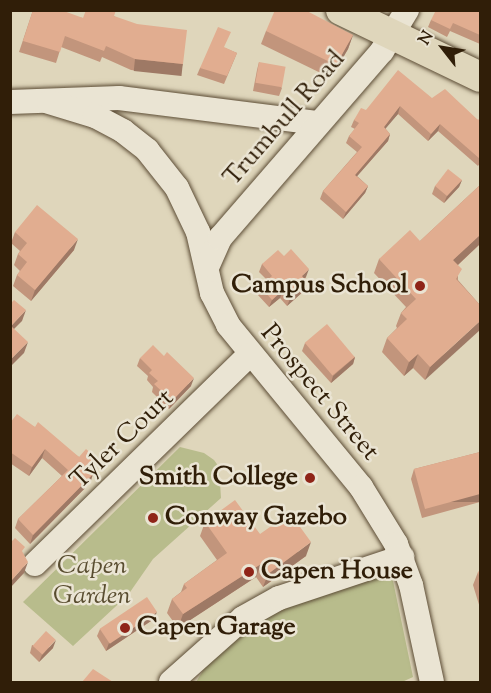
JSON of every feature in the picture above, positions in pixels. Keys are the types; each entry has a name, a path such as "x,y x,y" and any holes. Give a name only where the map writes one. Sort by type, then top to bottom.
{"main road":[{"path":"341,10 480,77"}],"street":[{"name":"Trumbull Road","path":"208,265 220,238 392,36 407,10"},
{"name":"Prospect Street","path":"10,102 119,98 318,123"},
{"name":"Prospect Street","path":"49,102 102,119 147,150 185,202 208,265 212,293 249,355 361,487 402,557 432,682"},
{"name":"Tyler Court","path":"35,564 249,355"},
{"path":"171,682 243,618 279,598 402,557"}],"green space":[{"name":"Capen Garden","path":"180,447 204,453 214,460 219,467 221,498 153,559 128,595 73,646 23,602"},
{"path":"388,573 393,581 413,677 402,682 196,682 212,656 267,614"}],"building":[{"path":"33,10 61,10 83,18 86,10 116,10 114,16 137,24 187,30 183,64 135,59 106,46 104,51 65,36 60,52 23,41"},
{"path":"275,10 305,10 353,35 336,65 266,31"},
{"path":"436,10 480,10 480,35 453,23 450,29 431,20"},
{"path":"218,27 231,32 224,47 237,53 227,76 200,68"},
{"path":"259,62 286,67 282,87 255,83"},
{"path":"398,70 432,98 445,89 478,120 480,118 480,159 440,124 431,134 400,106 384,127 390,134 355,175 368,186 346,212 323,191 362,147 349,136 359,123 354,120 361,108 366,110"},
{"path":"448,169 462,180 447,196 435,186"},
{"name":"Campus School","path":"480,185 480,235 453,260 462,269 456,279 480,305 480,321 430,367 418,354 409,362 387,338 407,319 401,313 416,299 379,259 410,230 420,241"},
{"path":"37,205 78,239 35,290 17,275 27,262 18,254 27,243 15,232"},
{"path":"291,249 309,269 302,276 308,283 290,299 283,290 272,300 260,286 272,276 262,264 278,250 284,256"},
{"path":"14,300 26,310 11,326 28,342 10,360 10,304"},
{"path":"327,324 355,357 332,376 305,343"},
{"path":"153,345 164,356 167,352 194,378 172,401 154,384 158,381 149,373 152,370 140,358"},
{"path":"17,414 35,427 38,422 79,457 86,449 97,459 88,469 93,474 33,535 18,519 68,470 45,449 32,467 10,452 10,423"},
{"path":"480,452 480,494 425,509 414,469"},
{"name":"Capen House","path":"235,500 260,534 290,513 311,542 268,574 261,564 183,614 172,599 187,588 184,584 227,553 205,522"},
{"path":"15,538 25,547 22,551 28,562 10,582 10,543"},
{"name":"Capen Garage","path":"147,597 157,612 110,644 100,629"},
{"path":"46,631 56,640 42,655 33,646"},
{"path":"93,669 113,682 82,682"}],"place":[{"name":"Campus School","path":"420,286"},
{"name":"Smith College","path":"310,478"},
{"name":"Conway Gazebo","path":"153,518"},
{"name":"Capen House","path":"249,572"},
{"name":"Capen Garage","path":"125,628"}]}
